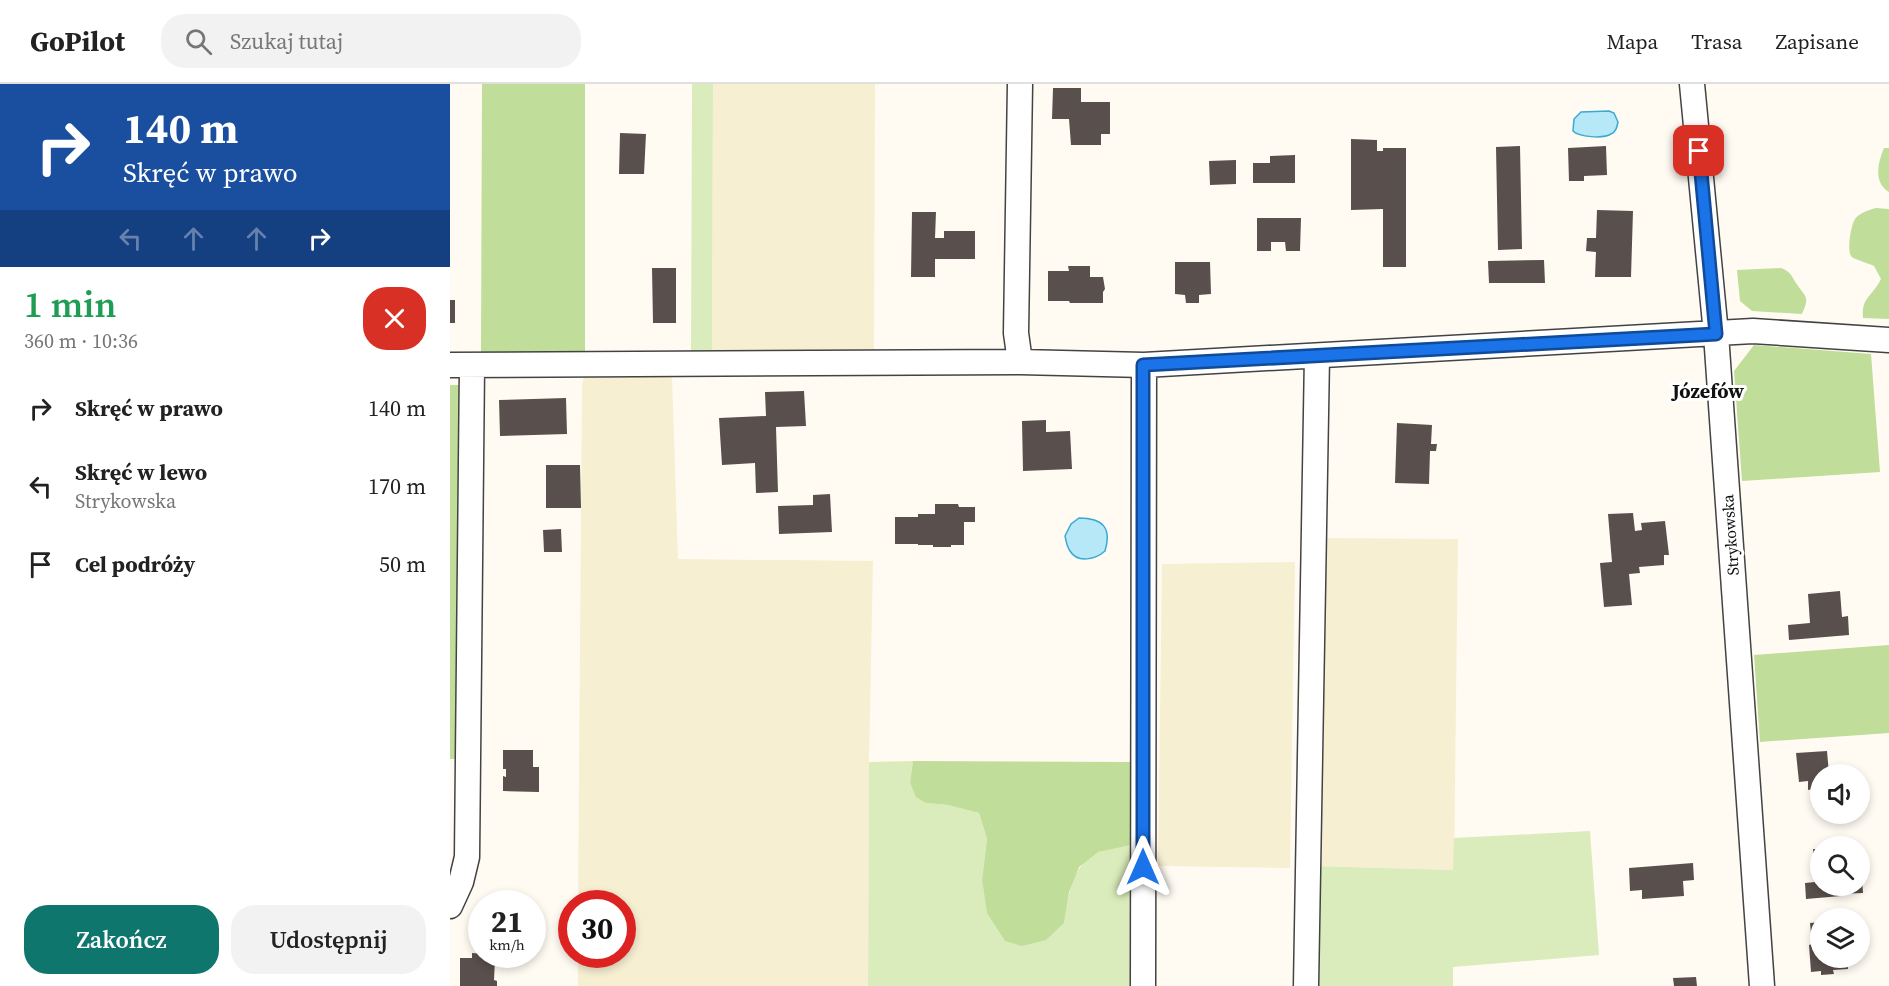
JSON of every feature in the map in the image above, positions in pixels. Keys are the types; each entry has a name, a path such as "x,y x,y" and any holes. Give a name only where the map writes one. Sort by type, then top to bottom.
{"street":[{"path":"1020,84 1016,333 1020,362"},
{"name":"Strykowska","path":"1692,84 1716,334 1762,986"},
{"path":"450,906 461,882 467,857 461,365 1020,362 1143,365 1753,331 1889,340"},
{"path":"1306,986 1317,356"},
{"path":"1143,365 1143,986"}],"shaded area":[{"path":"713,84 875,84 874,352 712,354"},
{"path":"584,375 672,376 678,559 873,561 868,986 578,986 578,968 636,968 636,890 578,890 582,385"},
{"path":"1321,538 1458,539 1454,870 1313,866"},
{"path":"1295,562 1290,868 1158,866 1162,564"}],"green space":[{"path":"482,84 585,84 585,355 481,355"},
{"path":"692,84 713,84 712,354 691,354"},
{"path":"1884,148 1889,148 1889,192 1881,183 1878,172"},
{"path":"1876,208 1889,209 1889,319 1863,318 1864,305 1881,279 1874,266 1852,257 1849,250 1853,222 1862,213"},
{"path":"1781,268 1790,273 1805,296 1806,305 1802,314 1752,311 1740,301 1737,270"},
{"path":"1754,345 1871,354 1880,472 1742,481 1734,371"},
{"path":"450,385 459,385 458,759 450,759"},
{"path":"1889,645 1889,733 1760,742 1754,655"},
{"path":"913,761 910,782 926,803 948,805 979,813 987,839 982,880 987,912 1005,941 1064,923 1072,883 1082,865 1098,852 1131,845 1131,986 868,986 869,762"},
{"path":"913,761 1132,762 1131,845 1098,852 1079,867 1069,892 1064,923 1046,940 1022,946 1005,941 987,913 982,880 987,839 979,813 948,805 926,803 916,797 910,782"},
{"path":"1590,831 1599,955 1453,967 1453,986 1314,986 1313,866 1453,870 1454,838"}],"water":[{"path":"1609,111 1614,113 1618,122 1613,133 1607,136 1591,137 1573,131 1574,119 1581,112"},
{"path":"1079,518 1100,522 1106,530 1105,551 1097,556 1087,559 1078,558 1068,548 1065,536 1071,524"}],"building":[{"path":"1053,88 1081,88 1081,102 1110,102 1110,134 1101,134 1101,145 1071,145 1069,119 1052,119"},
{"path":"620,133 646,134 644,174 619,174"},
{"path":"1351,139 1377,140 1377,151 1383,151 1383,148 1406,148 1406,267 1383,267 1383,209 1351,210"},
{"path":"1520,146 1522,249 1498,250 1496,147"},
{"path":"1606,146 1607,175 1584,176 1584,181 1569,181 1568,148"},
{"path":"1295,155 1295,183 1253,183 1253,163 1270,163 1270,156"},
{"path":"1236,160 1236,184 1210,185 1209,161"},
{"path":"1597,210 1633,211 1631,277 1595,277 1596,252 1586,251 1587,238 1596,238"},
{"path":"912,212 936,212 935,238 944,238 944,231 975,231 975,259 935,259 935,277 911,277"},
{"path":"1257,218 1301,218 1300,251 1286,251 1285,242 1271,242 1271,251 1257,251"},
{"path":"1544,260 1545,283 1489,283 1488,261"},
{"path":"1175,262 1210,262 1211,294 1199,295 1199,303 1186,303 1185,295 1175,294"},
{"path":"1068,266 1090,266 1090,277 1103,277 1105,289 1103,303 1048,301 1048,271 1069,271"},
{"path":"652,268 676,268 676,323 653,323"},
{"path":"450,300 455,300 455,323 450,323"},
{"path":"804,391 806,426 776,427 778,492 756,493 755,463 722,465 719,418 766,416 765,392"},
{"path":"566,398 567,434 500,436 499,400"},
{"path":"1046,420 1046,432 1070,431 1072,469 1023,471 1022,421"},
{"path":"1397,423 1432,425 1431,444 1437,444 1436,451 1430,451 1429,484 1395,483"},
{"path":"546,465 580,465 581,508 546,508"},
{"path":"830,494 832,532 779,534 778,506 813,505 813,495"},
{"path":"935,504 975,507 975,522 964,522 964,545 933,547 933,545 895,544 895,517 935,514"},
{"path":"1633,513 1635,531 1642,530 1641,523 1665,521 1669,555 1664,555 1664,565 1639,567 1640,573 1629,574 1632,605 1604,607 1600,563 1612,562 1608,514"},
{"path":"561,529 562,552 544,552 543,530"},
{"path":"1840,591 1842,617 1848,616 1849,635 1789,640 1788,625 1810,623 1808,594"},
{"path":"503,750 533,750 533,767 539,767 539,792 503,791 503,776 506,777 506,769 503,769"},
{"path":"1827,751 1828,764 1810,764 1810,790 1808,790 1808,781 1799,782 1796,753"},
{"path":"1693,863 1694,880 1683,881 1684,896 1642,899 1642,890 1630,891 1629,868"},
{"path":"1810,882 1810,896 1841,896 1806,899 1805,883"},
{"path":"460,958 468,958 468,968 495,968 494,980 497,981 497,986 460,986"},
{"path":"1811,968 1848,968 1833,970 1834,974 1821,975 1821,971 1811,972"},
{"path":"1696,977 1697,986 1674,986 1673,978"}],"district":[{"name":"Józefów","path":"1708,391"}],"route":[{"path":"1143,867 1143,365 1716,334 1699,151"}]}
